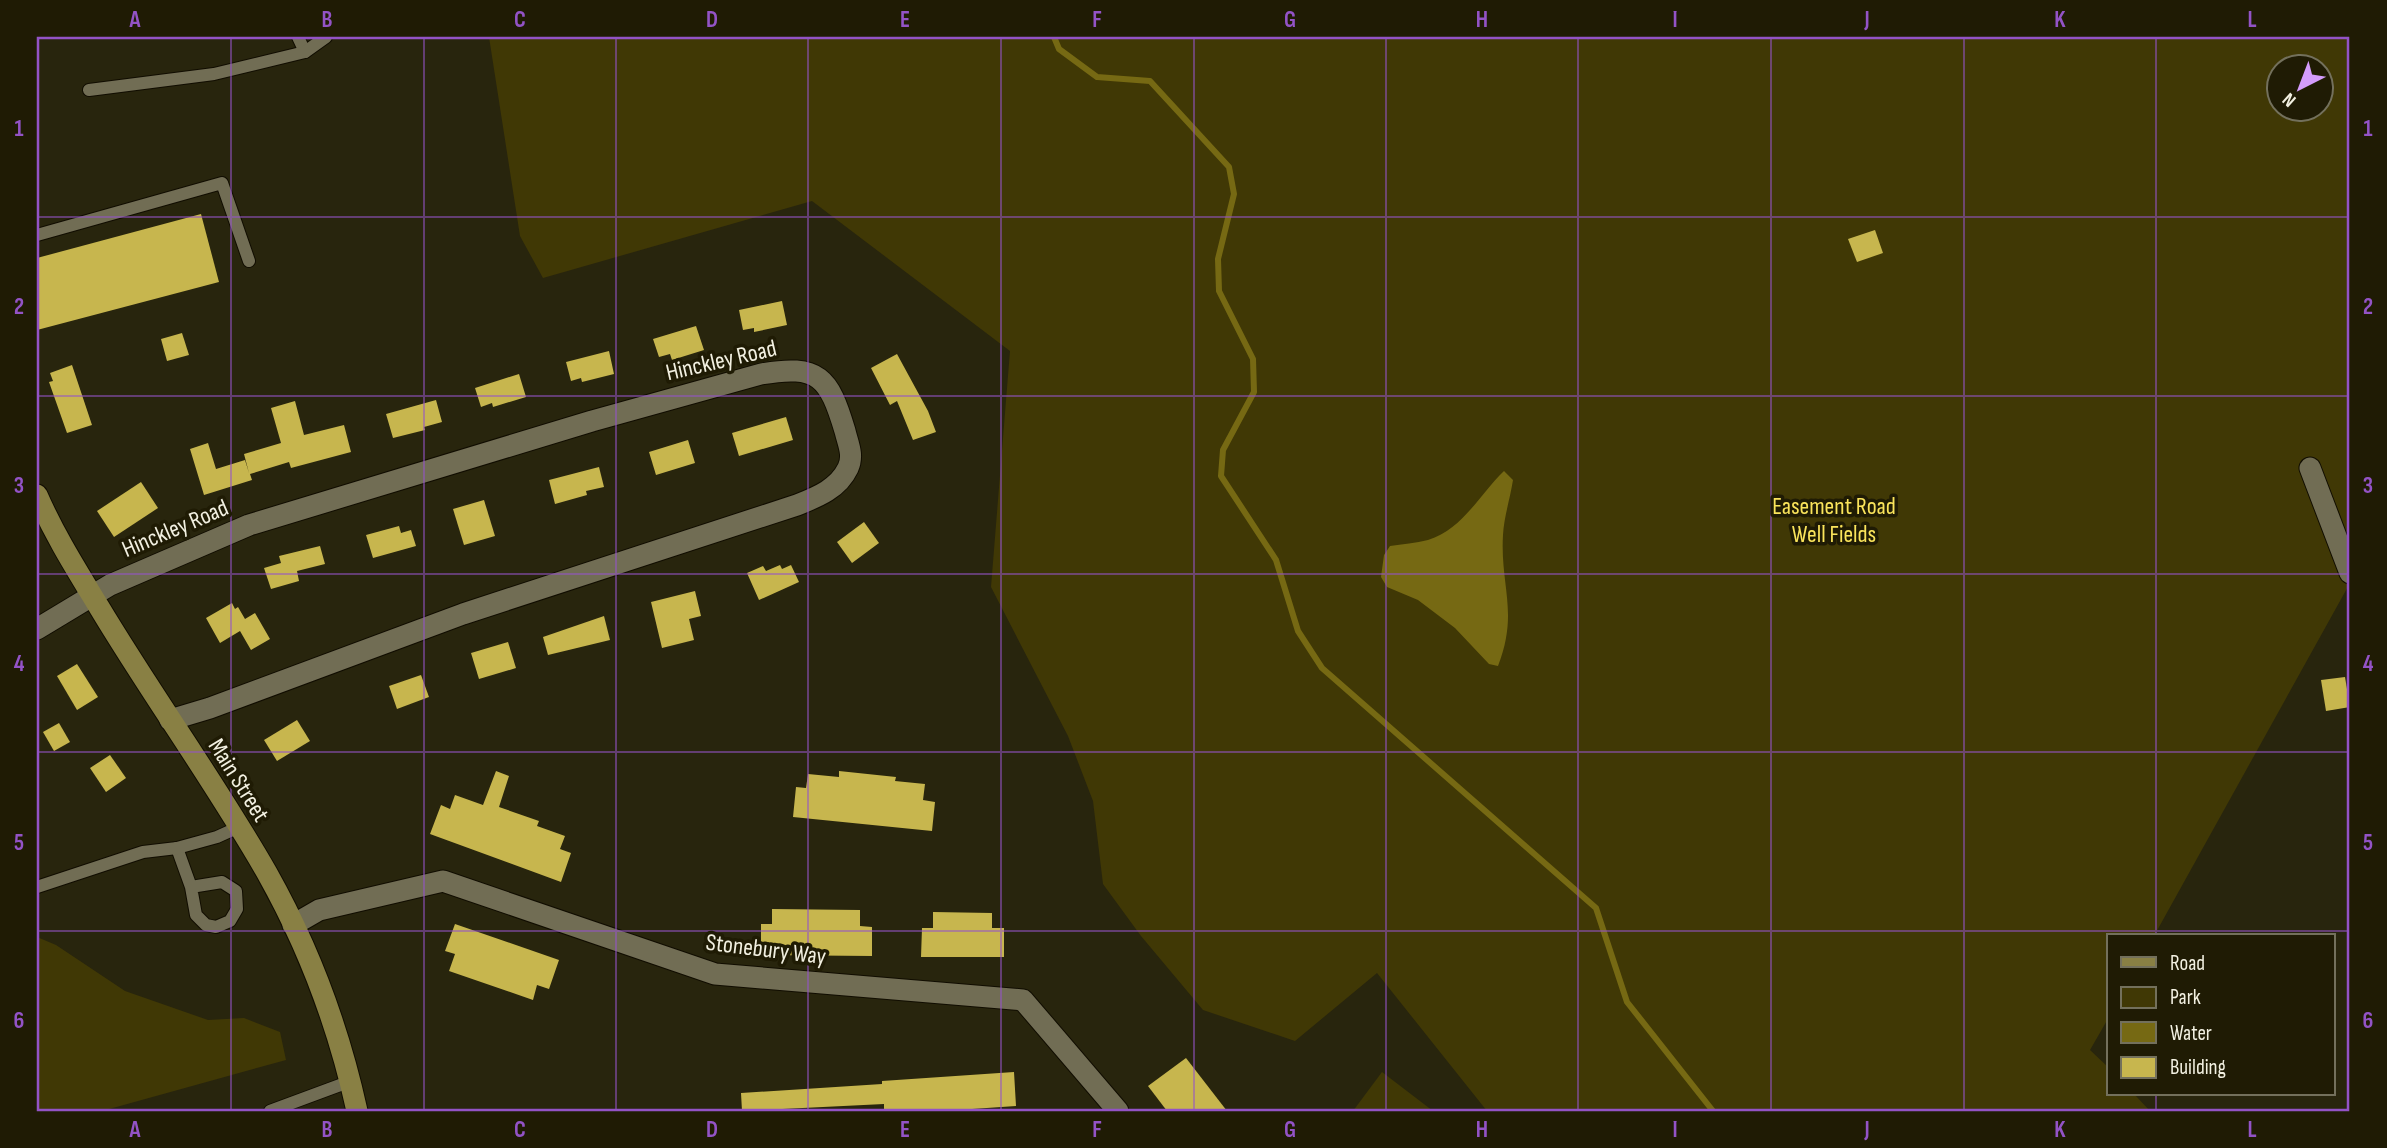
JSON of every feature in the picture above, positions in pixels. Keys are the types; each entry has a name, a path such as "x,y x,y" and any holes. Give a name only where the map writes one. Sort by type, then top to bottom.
{"main road":[{"name":"Main Street","path":"37,495 65,555 267,873 314,973 351,1081 357,1111"}],"street":[{"name":"Hinckley Road","path":"92,596 142,570 249,525 703,388 788,369 817,377 830,389 838,406 852,456 841,480 827,492 797,505 463,614 210,708 170,720"},
{"path":"2311,468 2350,573"},
{"path":"37,629 92,596"},
{"name":"Stonebury Way","path":"293,925 319,911 443,881 715,974 1023,1000 1118,1111"}],"lane":[{"path":"298,37 305,52"},
{"path":"89,90 214,74 305,52 326,37"},
{"path":"37,235 222,183 249,261"},
{"path":"37,887 143,852 177,848 217,837 239,827"},
{"path":"177,848 191,887"},
{"path":"270,1111 351,1081"}],"green space":[{"name":"Easement Road Well Fields","path":"489,37 2350,37 2350,583 2155,934 2107,934 2107,1020 2090,1050 2107,1066 2107,1096 2136,1096 2150,1111 1487,1111 1377,973 1295,1041 1203,1010 1141,936 1103,884 1093,801 1068,736 991,587 1010,351 812,201 543,278 520,236"},
{"path":"37,937 56,945 125,991 208,1020 244,1018 280,1032 286,1060 102,1111 37,1111"},
{"path":"1382,1072 1433,1111 1353,1111"}],"water":[{"path":"1504,471 1513,480 1503,535 1507,630 1498,666 1489,664 1455,628 1418,600 1387,587 1381,577 1384,555 1390,546 1428,540 1451,528"}],"building":[{"path":"201,214 219,282 37,330 37,258"},
{"path":"1875,230 1883,253 1857,262 1848,239"},
{"path":"782,301 787,325 754,332 754,328 743,330 739,310"},
{"path":"696,326 704,350 672,360 670,354 659,357 653,339"},
{"path":"182,333 189,355 167,361 161,339"},
{"path":"609,351 614,374 582,382 581,378 571,381 566,362"},
{"path":"897,354 928,411 936,432 913,440 897,401 890,405 871,368"},
{"path":"72,365 92,425 67,433 49,382 53,381 50,373"},
{"path":"519,374 526,397 493,407 492,403 481,407 475,388"},
{"path":"436,400 442,422 424,427 425,430 393,438 386,414"},
{"path":"295,401 304,435 344,425 351,452 291,468 289,462 250,474 252,480 204,495 190,449 208,443 216,469 245,460 249,473 244,454 281,443 271,408"},
{"path":"786,417 793,440 739,456 732,433"},
{"path":"688,440 695,463 656,475 649,452"},
{"path":"599,467 604,487 586,491 587,495 555,504 549,480"},
{"path":"141,482 158,508 114,537 97,511"},
{"path":"484,500 495,536 464,545 453,509"},
{"path":"864,522 879,543 852,563 837,542"},
{"path":"399,526 401,533 411,530 416,546 373,558 366,535"},
{"path":"320,546 325,564 297,571 299,581 271,589 264,568 281,563 279,556"},
{"path":"780,565 782,569 791,565 799,582 759,600 747,573 763,566 766,571"},
{"path":"695,591 701,616 689,619 694,640 662,648 651,602"},
{"path":"232,603 235,609 238,607 245,619 255,613 270,639 251,650 240,631 220,643 206,618"},
{"path":"604,616 610,640 548,655 543,637"},
{"path":"508,642 516,668 479,679 471,653"},
{"path":"77,664 98,697 77,710 57,676"},
{"path":"421,675 429,697 397,709 389,686"},
{"path":"2345,677 2350,707 2326,711 2321,680"},
{"path":"297,720 310,741 277,761 264,740"},
{"path":"59,723 70,742 54,751 43,732"},
{"path":"110,755 126,778 106,792 90,768"},
{"path":"496,771 509,776 499,807 539,821 537,826 565,836 560,849 571,853 561,882 430,834 441,805 450,809 455,795 483,805"},
{"path":"839,771 896,777 895,781 925,784 923,800 935,802 932,831 793,817 796,787 806,788 808,774 839,777"},
{"path":"772,909 860,910 860,926 872,927 872,956 761,955 761,924 772,924"},
{"path":"933,912 992,913 992,928 1004,928 1004,957 921,957 922,928 933,928"},
{"path":"455,924 559,960 549,989 537,985 533,1000 449,971 455,954 445,951"},
{"path":"1186,1058 1227,1111 1167,1111 1148,1086"},
{"path":"1014,1072 1016,1106 943,1111 884,1111 884,1104 742,1111 741,1093"}],"waterway":[{"path":"1054,37 1059,49 1097,77 1150,81 1229,167 1234,194 1218,259 1219,291 1253,359 1254,392 1223,450 1221,476 1276,560 1298,631 1322,668 1596,908 1627,1002 1713,1111"}]}
